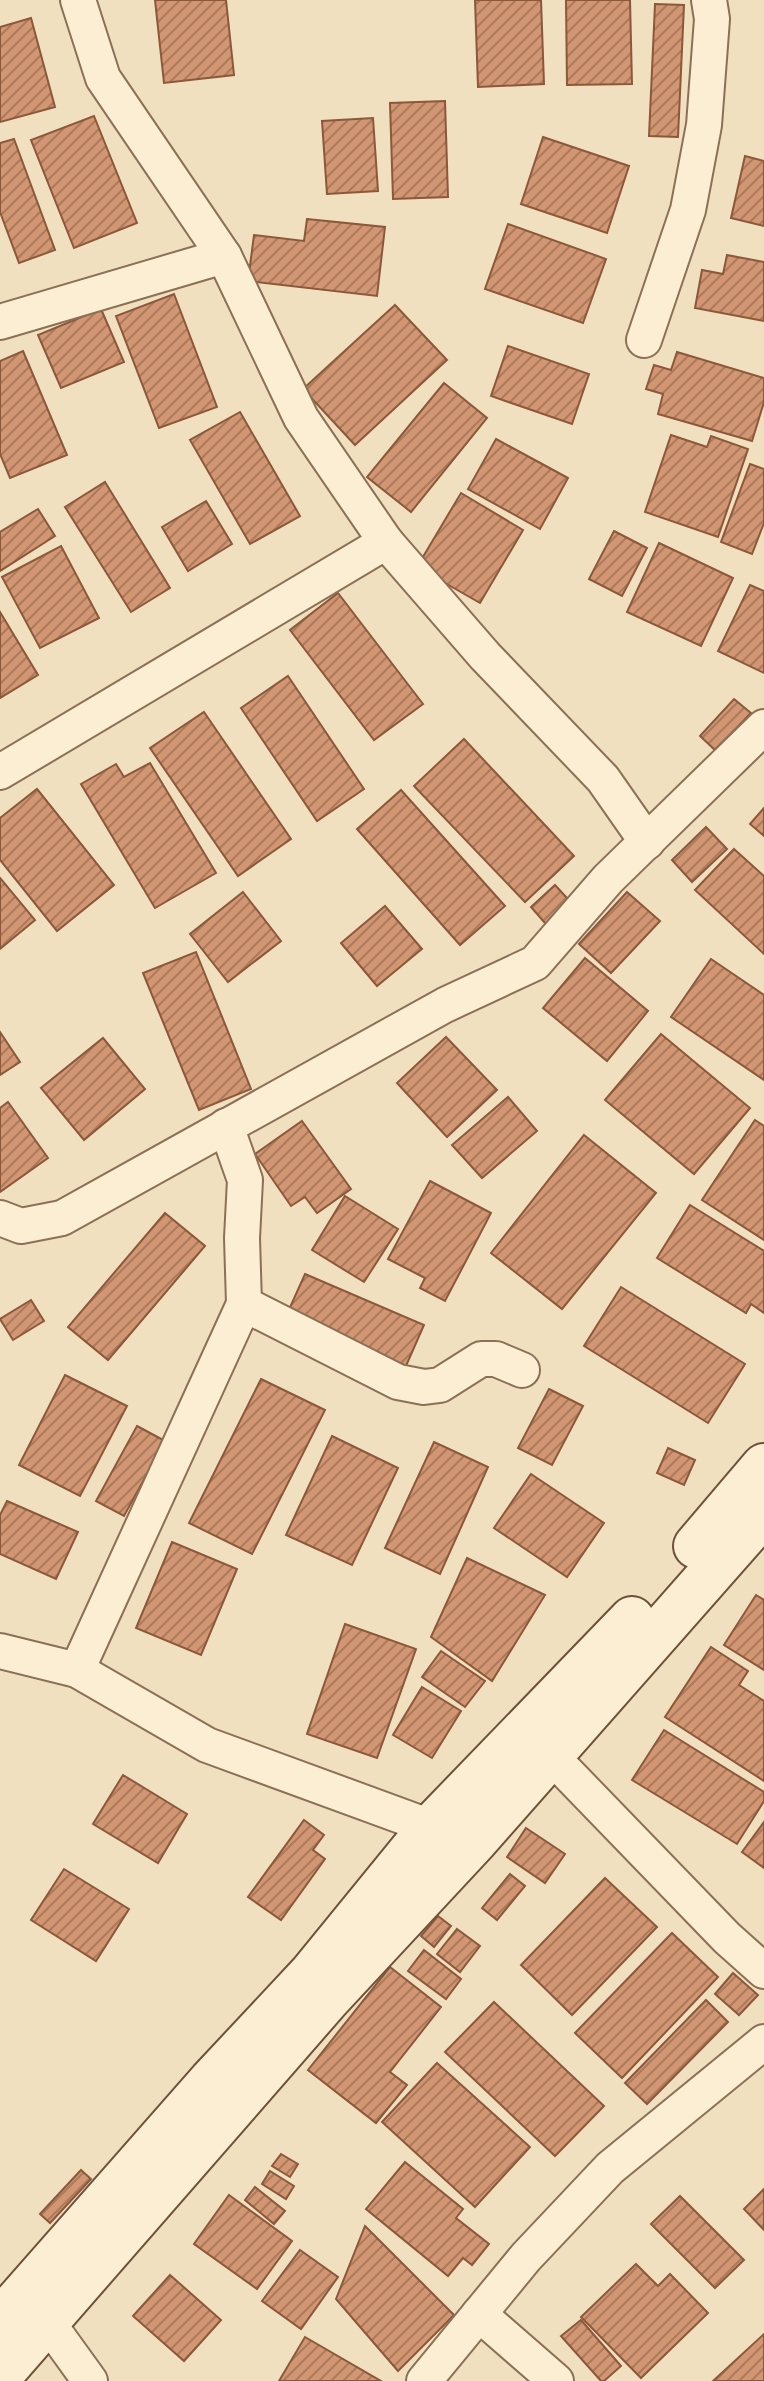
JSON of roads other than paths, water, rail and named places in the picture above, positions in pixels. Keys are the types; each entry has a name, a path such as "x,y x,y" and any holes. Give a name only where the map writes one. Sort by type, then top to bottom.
{"main road":[{"path":"0,2375 24,2312 211,2081 312,1973 431,1827 615,1637 764,1466"},
{"path":"24,2312 327,2000 475,1841 764,1513"}],"street":[{"path":"78,0 103,78 224,256 301,418 386,542 485,656 603,779 647,842"},
{"path":"644,340 688,210 704,125 712,19 709,0"},
{"path":"0,322 224,256"},
{"path":"0,772 386,542"},
{"path":"0,1218 21,1226 62,1218 445,1005 535,963 608,879 764,727"},
{"path":"77,1670 244,1304 242,1238 245,1180 226,1126"},
{"path":"244,1304 398,1382 424,1387 440,1385 481,1359 496,1359 522,1370"},
{"path":"0,1651 77,1670 207,1745 431,1827"},
{"path":"550,1755 727,1938 764,1971"},
{"path":"424,2381 526,2257 610,2168 764,2042"},
{"path":"24,2312 90,2381"},
{"path":"479,2314 556,2381"}]}
